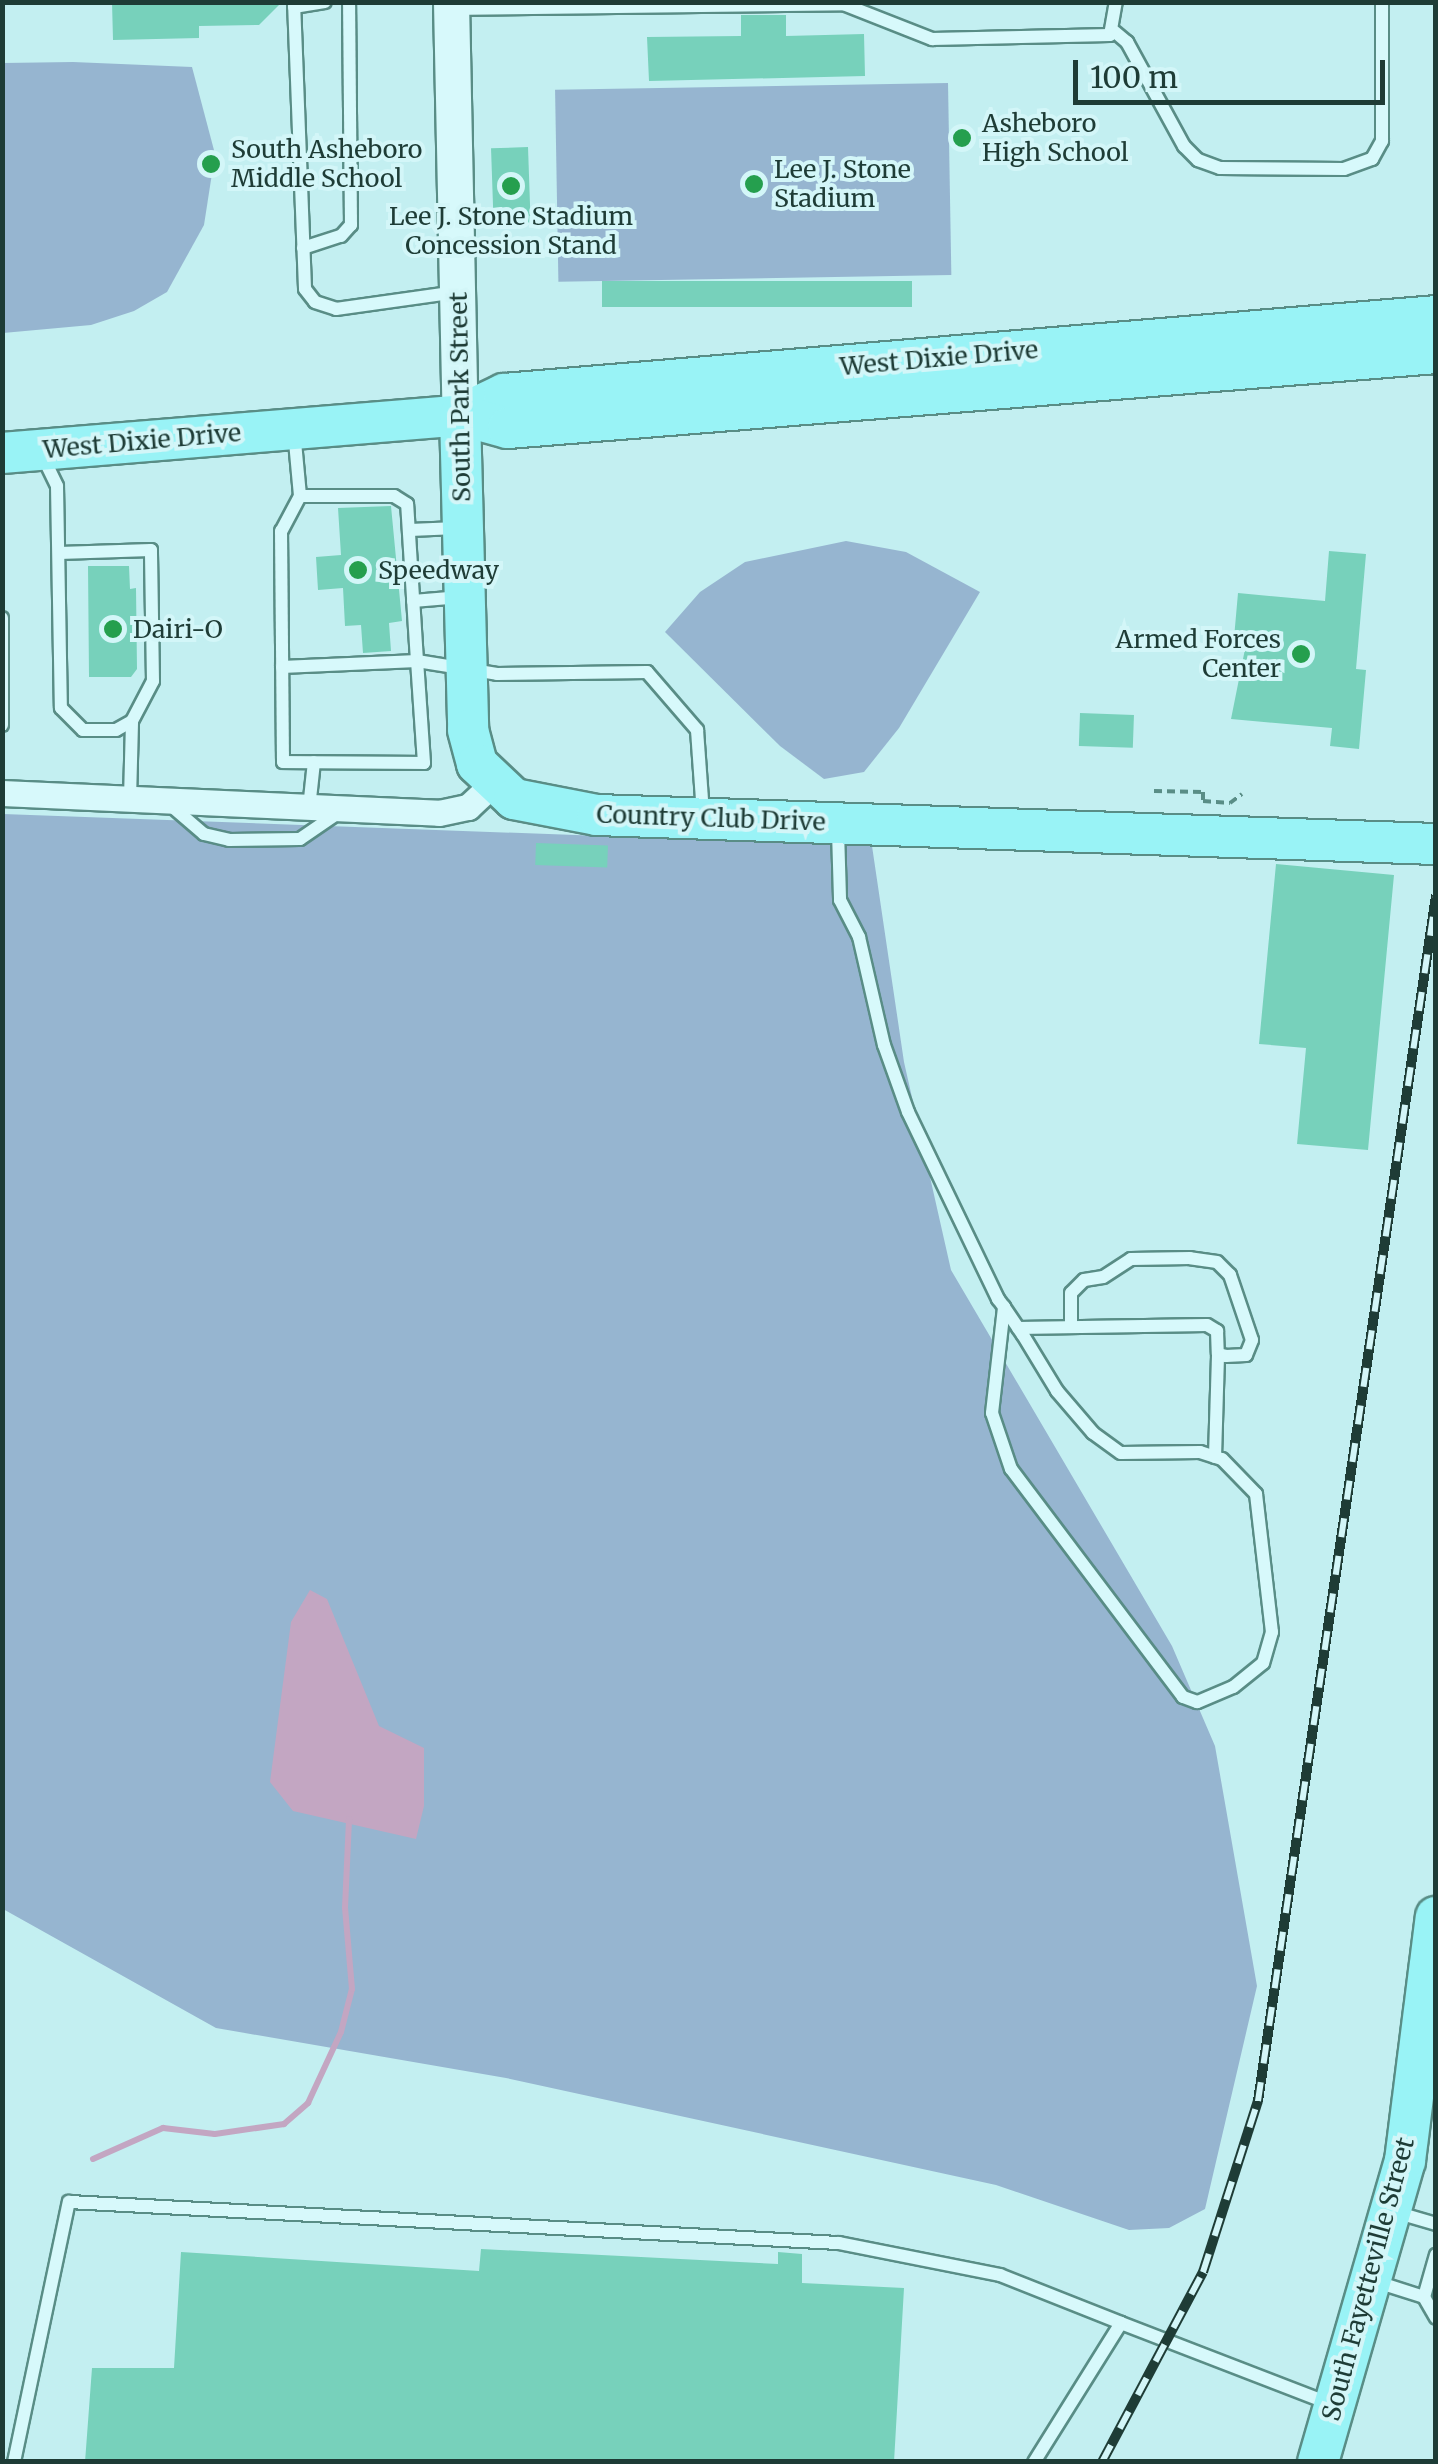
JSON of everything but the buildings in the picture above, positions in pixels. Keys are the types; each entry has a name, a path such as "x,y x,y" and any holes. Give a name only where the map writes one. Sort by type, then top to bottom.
{"main road":[{"name":"South Park Street","path":"451,6 462,528 471,747 493,784"},
{"name":"West Dixie Drive","path":"21,451 460,415 504,394 1429,335"},
{"name":"Country Club Drive","path":"493,784 538,808 703,818 1436,844"},
{"name":"South Fayetteville Street","path":"1318,2462 1406,2161 1432,1975 1436,1917"}],"street":[{"path":"2,792 130,802 440,813 468,807 493,784"}],"lane":[{"path":"325,2 294,5 305,289 315,302 336,309 459,292"},
{"path":"303,248 340,236 351,224 349,2"},
{"path":"1114,32 1116,2"},
{"path":"451,6 843,4 932,39 1114,32 1127,42 1184,146 1198,160 1220,168 1344,169 1372,159 1382,140 1382,2"},
{"path":"294,429 300,496 281,531 283,762 424,762 407,504 400,498 300,496"},
{"path":"21,451 57,486 61,708 82,730 116,730 132,721"},
{"path":"410,530 462,528"},
{"path":"59,553 151,550 152,680 132,721 130,802"},
{"path":"414,601 466,597"},
{"path":"2,618 2,725"},
{"path":"282,667 417,661 497,674 647,672 697,730 703,818"},
{"path":"309,808 314,762"},
{"path":"167,803 204,834 229,840 300,839 346,810"},
{"path":"838,823 840,900 862,948 884,1045 908,1112 1004,1307 1057,1390 1121,1454 1215,1456 1256,1494 1272,1632 1263,1663 1233,1687 1197,1702 1184,1697 1011,1469 992,1413 1004,1307"},
{"path":"1070,1327 1071,1293 1084,1280 1103,1277 1131,1259 1216,1262 1230,1275 1252,1340 1246,1355 1218,1354"},
{"path":"1018,1328 1207,1325 1216,1331 1218,1354 1215,1456"},
{"path":"14,2462 68,2202 839,2243 1000,2275 1334,2405"},
{"path":"1391,2212 1436,2224"},
{"path":"1424,2297 1436,2256"},
{"path":"1371,2280 1424,2297 1436,2318"},
{"path":"1034,2462 1121,2323"}],"path":[{"path":"1154,791 1203,792 1203,801 1230,802 1242,794"}],"shaded area":[{"path":"3,63 192,67 215,154 204,225 167,292 134,311 91,325 3,333"},
{"name":"Lee J. Stone Stadium","path":"948,83 951,275 558,282 555,90"},
{"path":"846,541 906,552 980,592 899,728 864,772 824,779 780,746 665,632 700,592 745,562"},
{"path":"3,814 872,846 904,1062 951,1270 1172,1646 1215,1746 1257,1986 1205,2209 1169,2228 1129,2230 996,2185 506,2078 216,2028 3,1909"},
{"path":"310,1590 327,1599 379,1726 424,1748 424,1806 416,1839 293,1811 270,1782 291,1622"}],"waterway":[{"path":"93,2159 163,2128 215,2134 284,2124 308,2103 341,2032 352,1989 345,1908 349,1819"}],"railway":[{"path":"1102,2462 1203,2272 1258,2101 1436,895"}],"place":[{"name":"Asheboro High School","path":"962,138"},
{"name":"South Asheboro Middle School","path":"211,164"},
{"name":"Lee J. Stone Stadium","path":"754,184"},
{"name":"Lee J. Stone Stadium Concession Stand","path":"511,186"},
{"name":"Speedway","path":"358,570"},
{"name":"Dairi-O","path":"113,629"},
{"name":"Armed Forces Center","path":"1301,654"}]}
